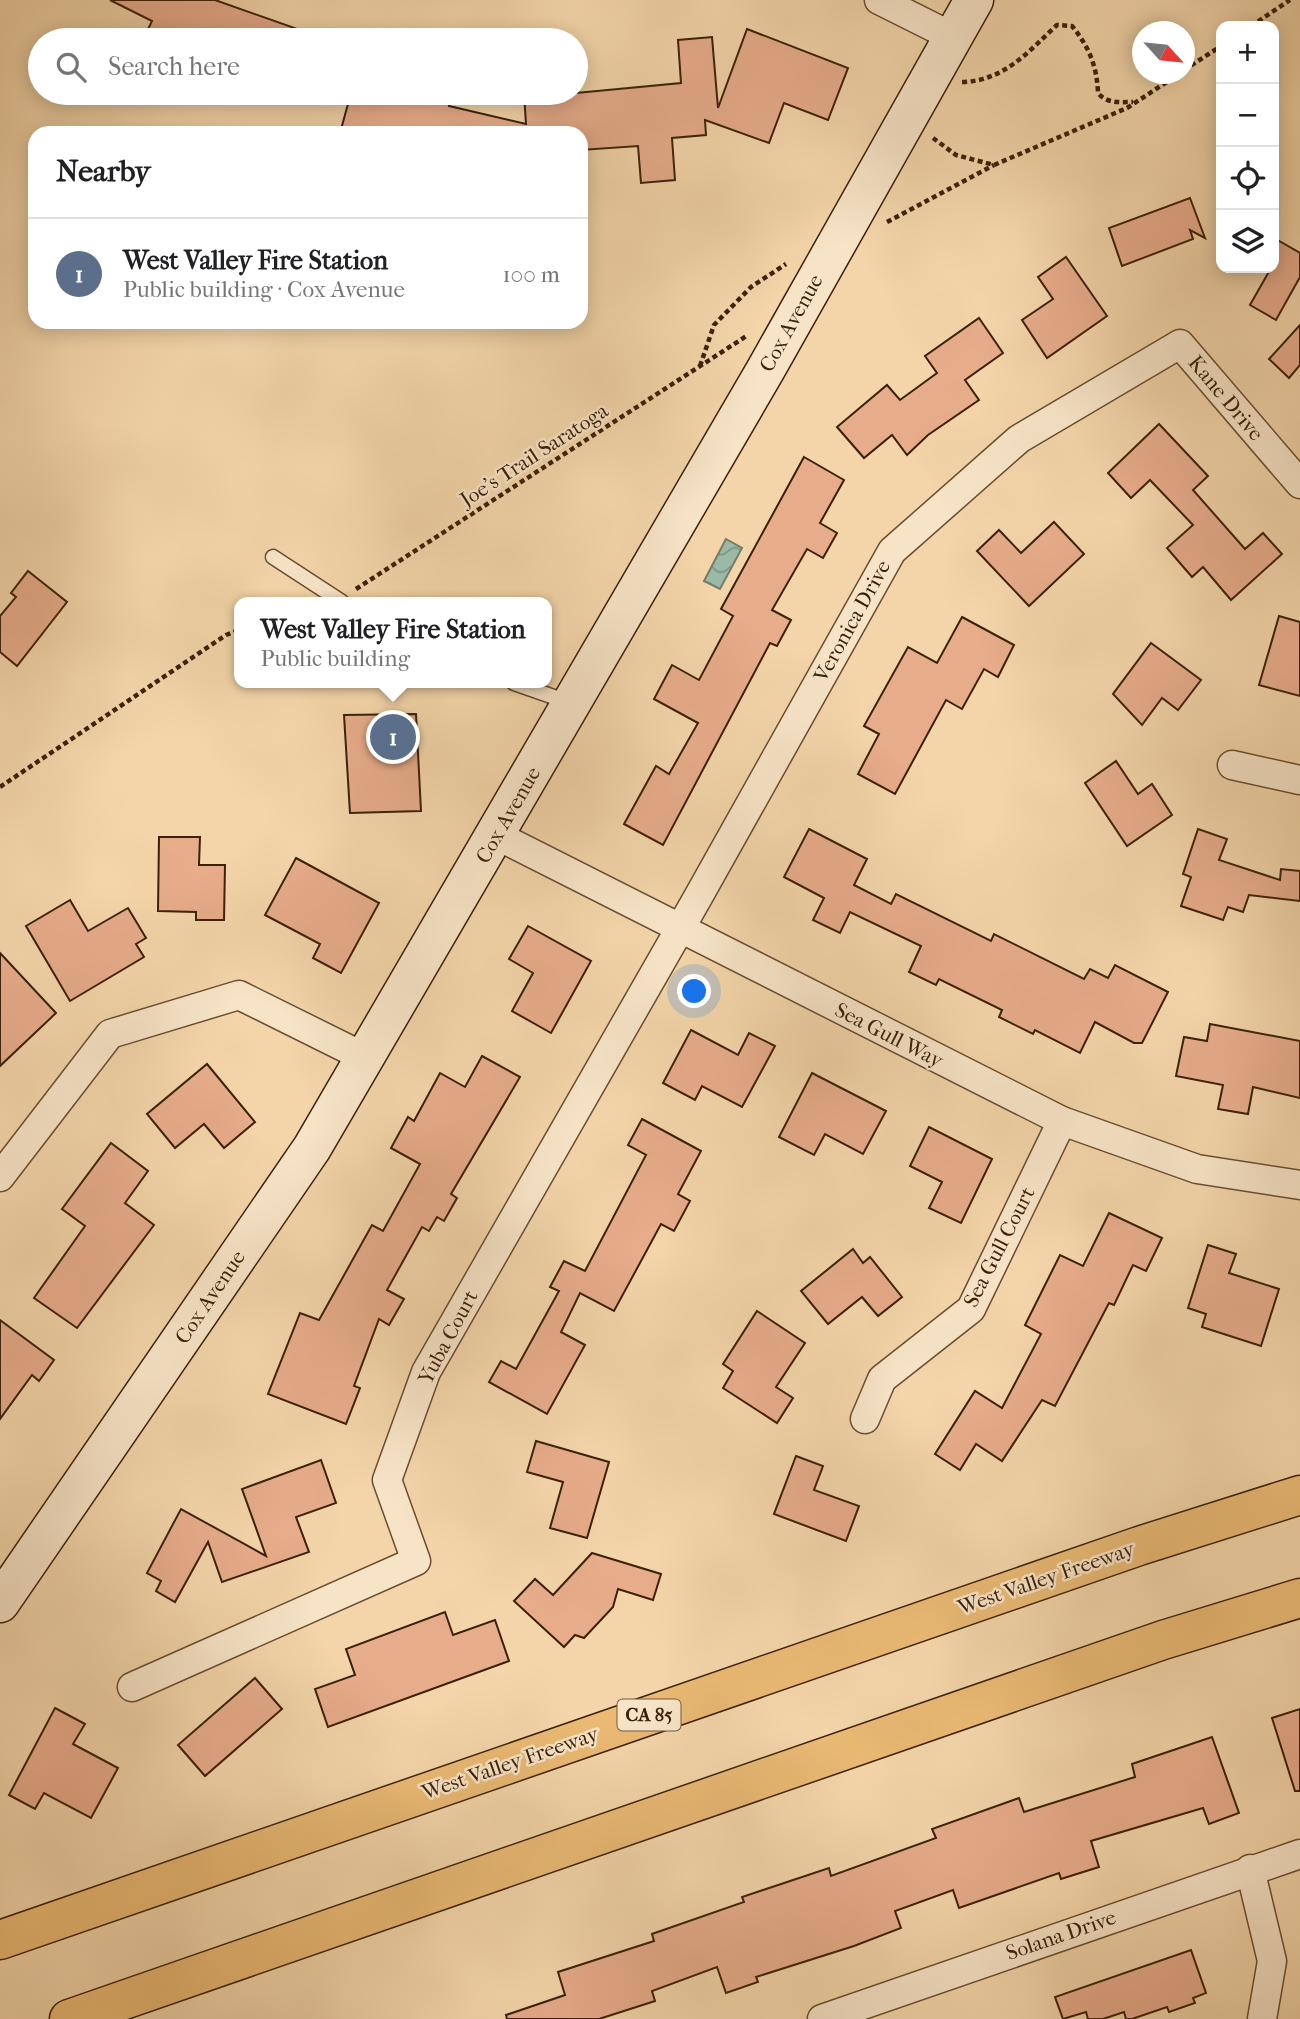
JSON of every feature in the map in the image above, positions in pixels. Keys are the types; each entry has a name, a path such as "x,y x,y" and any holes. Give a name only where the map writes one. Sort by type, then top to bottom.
{"highway":[{"name":"West Valley Freeway","path":"0,1940 1139,1546 1300,1495"},
{"path":"69,2019 1163,1640 1300,1598"}],"main road":[{"name":"Cox Avenue","path":"0,1603 312,1148 766,369 974,0"}],"street":[{"path":"879,0 953,37"},
{"name":"Kane Drive","path":"1180,344 1300,485"},
{"name":"Veronica Drive","path":"679,929 892,551 1019,439 1180,344"},
{"path":"1232,765 1300,780"},
{"name":"Sea Gull Way","path":"496,835 1062,1121 1197,1169 1300,1185"},
{"name":"Yuba Court","path":"132,1687 416,1561 387,1480 426,1372 679,929"},
{"path":"0,1177 110,1034 239,995 366,1058"},
{"name":"Sea Gull Court","path":"865,1419 882,1379 971,1309 1062,1121"},
{"name":"Solana Drive","path":"822,2019 1250,1869 1300,1854"},
{"path":"1250,1869 1272,1961 1262,2019"}],"lane":[{"path":"273,557 334,597"},
{"path":"528,688 572,703"}],"path":[{"path":"1258,21 1290,0"},
{"path":"958,83 982,82 1009,70 1057,25 1072,26 1085,42 1097,71 1098,93 1103,99 1116,103 1136,102"},
{"path":"1195,63 1216,49"},
{"path":"929,135 956,155 993,165 1136,102 1164,84"},
{"name":"Joe's Trail Saratoga","path":"346,597 750,334"},
{"path":"0,788 234,632"}],"water":[{"path":"726,539 742,548 720,589 704,581"}],"building":[{"path":"110,0 215,0 294,28 149,28 152,21"},
{"path":"747,29 848,68 828,120 784,103 769,143 705,120 706,135 672,138 675,180 641,183 638,146 588,150 588,126 342,126 348,105 449,105 526,124 525,105 588,105 588,92 681,83 678,40 712,37 718,108"},
{"path":"1190,198 1205,238 1190,230 1193,239 1122,266 1109,228"},
{"path":"1279,241 1300,253 1300,277 1276,320 1250,305 1268,273 1279,273"},
{"path":"1066,257 1107,316 1047,358 1022,320 1053,299 1038,277"},
{"path":"979,318 1003,353 965,380 979,400 928,435 907,455 892,435 864,458 837,427 887,385 900,400 937,373 925,356"},
{"path":"1300,325 1300,365 1289,378 1269,359"},
{"path":"1159,424 1208,476 1193,490 1245,549 1263,533 1282,554 1231,600 1203,567 1192,577 1167,548 1193,525 1150,480 1131,498 1108,473"},
{"path":"804,457 844,480 820,523 837,533 823,558 807,549 772,610 791,620 777,646 770,643 663,845 624,824 656,766 669,774 698,723 654,699 672,665 699,680 733,616 721,609"},
{"path":"1054,522 1084,554 1029,606 977,551 999,530 1021,553"},
{"path":"28,571 67,602 17,666 0,652 0,616 16,597 11,593"},
{"path":"1279,616 1300,622 1300,696 1259,685"},
{"path":"962,617 1014,645 998,677 984,669 962,709 946,700 895,794 858,774 879,734 864,726 908,647 937,663"},
{"path":"1151,643 1201,680 1178,710 1162,698 1142,725 1113,694"},
{"path":"416,714 421,811 350,813 344,715"},
{"path":"1116,761 1138,794 1152,784 1172,815 1127,846 1085,783"},
{"path":"809,829 867,859 854,885 891,904 896,894 991,941 994,934 1084,979 1090,969 1108,978 1115,965 1168,992 1142,1043 1134,1043 1095,1022 1080,1053 1035,1030 1033,1034 999,1017 1002,1010 939,979 936,985 909,972 921,946 850,912 840,933 813,920 824,898 784,877"},
{"path":"1198,829 1227,839 1219,860 1280,880 1281,869 1300,871 1300,901 1249,895 1243,912 1228,907 1223,920 1181,906 1191,877 1183,874"},
{"path":"159,837 200,837 199,865 225,865 224,920 196,920 196,912 158,911"},
{"path":"296,858 379,903 341,973 313,958 320,944 265,915"},
{"path":"70,900 88,931 128,908 146,938 136,944 144,957 70,1001 26,926"},
{"path":"528,926 591,961 551,1033 512,1011 533,973 509,959"},
{"path":"0,953 56,1013 0,1066"},
{"path":"1210,1024 1300,1041 1300,1098 1253,1087 1248,1114 1218,1109 1223,1085 1176,1076 1184,1037 1207,1041"},
{"path":"691,1030 738,1055 749,1033 775,1046 742,1107 702,1086 695,1100 663,1083"},
{"path":"482,1056 520,1077 451,1194 457,1198 444,1221 437,1217 429,1231 422,1227 387,1290 404,1299 389,1325 379,1319 354,1386 360,1388 346,1424 268,1394 300,1313 319,1320 372,1225 383,1231 420,1164 391,1148 408,1117 414,1121 440,1073 465,1087"},
{"path":"207,1064 255,1122 224,1148 204,1124 175,1148 147,1114"},
{"path":"812,1073 886,1111 863,1154 825,1134 814,1155 779,1137"},
{"path":"642,1119 701,1151 678,1194 690,1201 674,1231 661,1224 614,1311 580,1293 561,1332 585,1345 547,1414 489,1382 501,1361 516,1369 559,1291 550,1287 564,1261 585,1271 646,1155 628,1145"},
{"path":"929,1127 992,1159 961,1223 929,1208 942,1182 910,1166"},
{"path":"111,1143 148,1171 125,1203 154,1225 77,1328 34,1298 85,1226 62,1209"},
{"path":"1109,1213 1162,1238 1146,1271 1133,1265 1114,1305 1109,1303 1055,1406 1042,1400 1002,1461 976,1444 960,1470 935,1454 975,1391 1002,1408 1041,1334 1025,1325 1060,1255 1083,1266"},
{"path":"1208,1245 1236,1254 1229,1273 1279,1289 1261,1346 1202,1327 1206,1314 1188,1308"},
{"path":"853,1249 863,1263 870,1257 902,1297 878,1316 862,1297 828,1324 801,1291"},
{"path":"757,1311 805,1343 776,1387 793,1398 777,1423 723,1388 733,1371 723,1364"},
{"path":"0,1320 54,1360 39,1381 32,1375 0,1419"},
{"path":"536,1441 609,1462 587,1538 550,1528 563,1482 527,1472"},
{"path":"796,1456 823,1466 814,1490 859,1506 846,1541 774,1514"},
{"path":"321,1460 336,1503 296,1517 309,1552 222,1582 208,1542 175,1602 156,1591 161,1581 147,1573 181,1509 266,1556 242,1489"},
{"path":"592,1553 661,1574 653,1600 618,1589 613,1607 584,1638 575,1635 564,1647 514,1601 535,1579 553,1595"},
{"path":"445,1612 453,1635 495,1620 509,1661 328,1727 315,1689 355,1675 346,1649"},
{"path":"255,1678 282,1709 205,1776 178,1745"},
{"path":"55,1708 85,1724 73,1744 118,1768 91,1818 44,1793 35,1809 9,1795"},
{"path":"1300,1709 1300,1791 1295,1791 1272,1718"},
{"path":"1212,1737 1239,1813 1209,1824 1203,1808 1091,1841 1099,1867 1061,1879 1059,1873 959,1908 953,1890 895,1911 901,1928 756,1977 758,1982 726,1993 717,1967 652,1991 655,2001 599,2019 507,2019 506,2015 565,1995 558,1972 654,1941 652,1934 744,1902 742,1897 829,1868 831,1876 936,1838 932,1829 1019,1798 1024,1812 1135,1777 1132,1764"},
{"path":"1191,1950 1206,1993 1193,1998 1195,2003 1169,2012 1167,2007 1132,2019 1126,2019 1124,2012 1103,2019 1088,2019 1086,2012 1063,2019 1055,1997"}],"place":[{"name":"West Valley Fire Station","path":"393,737"}]}
